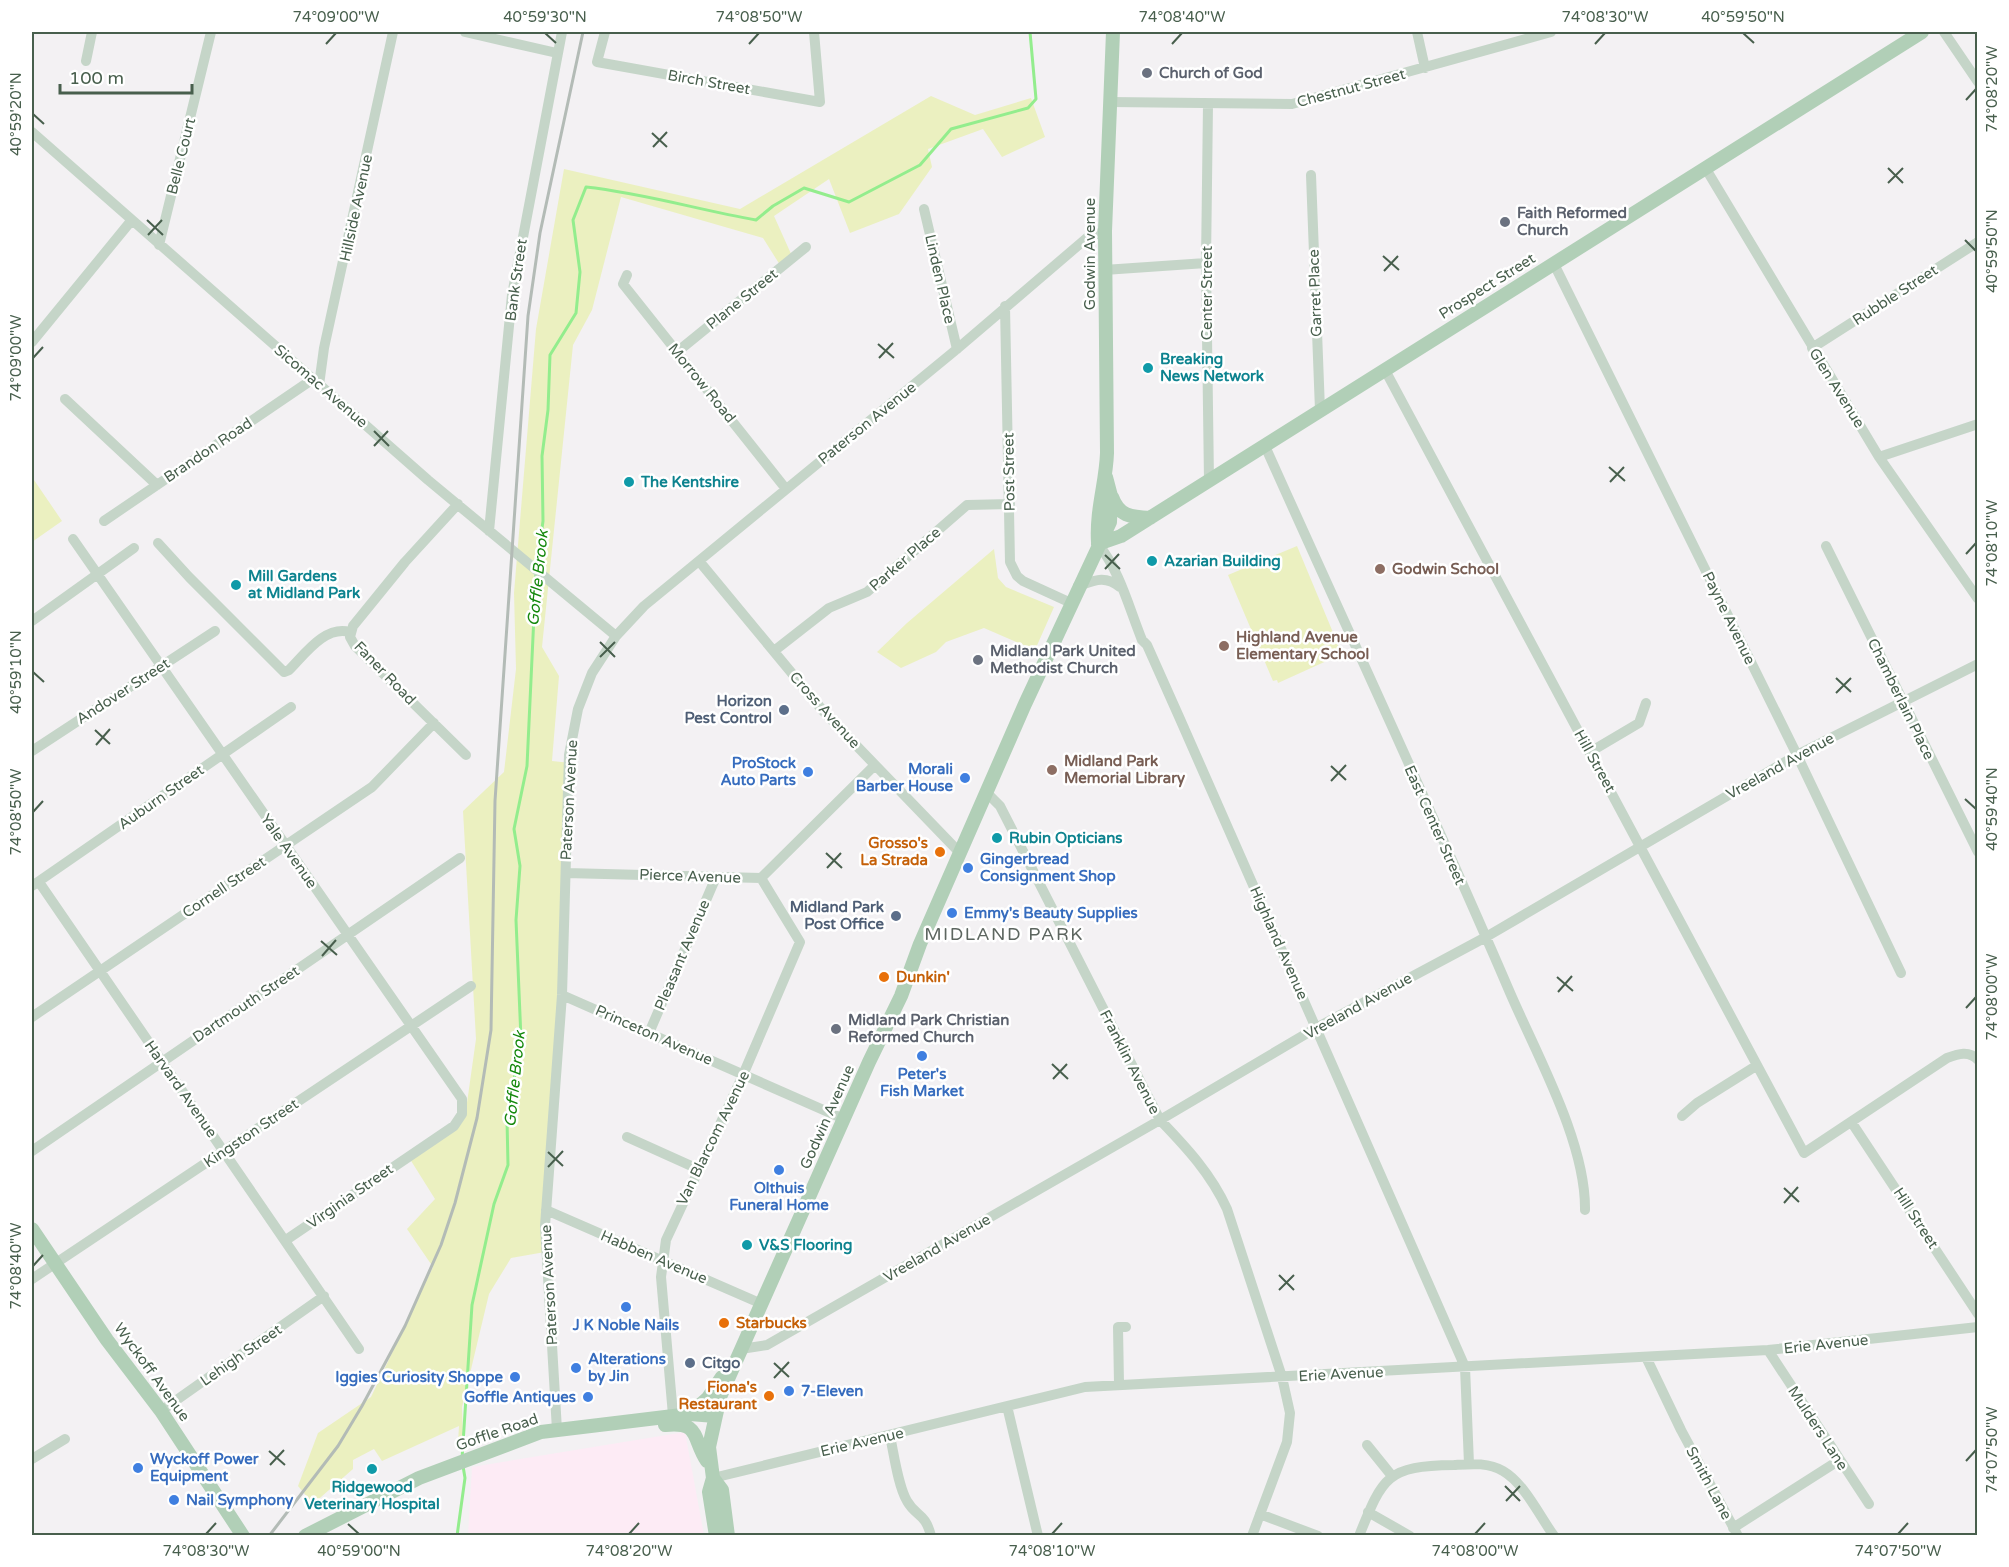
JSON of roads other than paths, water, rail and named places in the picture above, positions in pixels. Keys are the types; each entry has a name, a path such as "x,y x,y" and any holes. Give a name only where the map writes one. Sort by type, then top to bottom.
{"main road":[{"name":"Godwin Avenue","path":"1098,544 1097,517 1106,477 1104,270 1113,32"},
{"name":"Prospect Street","path":"1098,544 1121,536 1150,518 1706,170 1915,34"},
{"name":"Godwin Avenue","path":"716,1536 709,1492 712,1472 710,1434 715,1416 741,1349 901,996 960,853 1078,586 1110,522 1111,496 1106,477"},
{"path":"1111,496 1117,509 1124,515 1150,518"},
{"name":"Wyckoff Avenue","path":"32,1229 161,1412 243,1536"},
{"path":"690,1414 708,1398 735,1363"},
{"name":"Goffle Road","path":"305,1536 452,1464 542,1432 674,1415 715,1416"},
{"path":"647,1418 657,1425 676,1424 689,1428 697,1437 701,1452 712,1472"},
{"name":"Godwin Avenue","path":"712,1472 722,1490 728,1536"}],"street":[{"path":"86,61 92,32"},
{"name":"Belle Court","path":"159,245 211,32"},
{"name":"Hillside Avenue","path":"316,382 393,32"},
{"path":"465,32 557,52"},
{"name":"Bank Street","path":"489,531 512,295 562,32"},
{"name":"Birch Street","path":"605,32 597,62 820,102 814,32"},
{"path":"1417,32 1425,68"},
{"name":"Chestnut Street","path":"1110,102 1292,104 1551,32"},
{"path":"1944,32 1977,82"},
{"name":"Center Street","path":"1208,104 1206,263 1209,481"},
{"name":"Sicomac Avenue","path":"32,132 316,382 615,636"},
{"name":"Glen Avenue","path":"1706,170 1880,457 1977,600"},
{"name":"Garret Place","path":"1311,175 1320,410"},
{"name":"Linden Place","path":"924,209 957,350"},
{"path":"32,342 131,220"},
{"name":"Paterson Avenue","path":"557,1430 546,1255 546,1210 552,1160 562,995 572,732 592,673 615,636 644,606 957,350 1005,306 1088,237 1105,231"},
{"name":"Rubble Street","path":"1812,348 1977,242"},
{"name":"Plane Street","path":"677,352 806,247"},
{"path":"1104,270 1206,263"},
{"name":"Payne Avenue","path":"1554,264 1797,755 1901,973"},
{"name":"Morrow Road","path":"627,275 623,284 786,489"},
{"name":"Post Street","path":"1005,306 1010,554 1013,569 1023,581 1071,603"},
{"name":"Hill Street","path":"1385,370 1804,1153 1852,1123 1977,1314"},
{"name":"Brandon Road","path":"104,521 316,382"},
{"path":"65,399 157,485"},
{"path":"1880,457 1977,424"},
{"name":"East Center Street","path":"1265,446 1486,937 1573,1139 1583,1180 1585,1210"},
{"name":"Faner Road","path":"458,504 378,593 351,632 355,646 466,755"},
{"name":"Parker Place","path":"774,651 829,608 867,592 968,505 1010,504"},
{"name":"Yale Avenue","path":"73,539 96,576 459,1094 463,1106 462,1114 454,1125 414,1152"},
{"path":"158,543 285,672 325,636 342,630 351,632"},
{"name":"Highland Avenue","path":"1098,544 1110,559 1142,640 1147,645 1465,1367"},
{"name":"Chamberlain Place","path":"1826,546 1977,852"},
{"path":"32,621 134,548"},
{"name":"Cross Avenue","path":"699,561 824,712 960,853"},
{"path":"1078,586 1102,579 1111,579 1120,587"},
{"name":"Andover Street","path":"32,751 215,631"},
{"name":"Vreeland Avenue","path":"741,1349 767,1345 1316,1028 1486,937 1797,755 1977,664"},
{"path":"1590,752 1639,723 1646,703"},
{"name":"Auburn Street","path":"35,884 291,707"},
{"name":"Cornell Street","path":"32,1017 372,787 434,723"},
{"name":"Pierce Avenue","path":"566,873 761,878 875,765"},
{"name":"Franklin Avenue","path":"987,793 1000,806 1160,1120 1197,1160 1219,1191 1288,1396 1290,1427 1252,1536"},
{"name":"Dartmouth Street","path":"32,1152 460,858"},
{"name":"Pleasant Avenue","path":"649,1033 716,877"},
{"name":"Van Blarcom Avenue","path":"674,1415 662,1260 671,1225 743,1075 800,942 761,878"},
{"name":"Harvard Avenue","path":"35,884 100,971 359,1349"},
{"name":"Kingston Street","path":"32,1279 471,986"},
{"name":"Princeton Avenue","path":"562,995 844,1119"},
{"path":"1852,1123 1947,1058 1962,1053 1973,1056 1977,1060"},
{"path":"1682,1116 1697,1103 1756,1066"},
{"path":"627,1137 698,1169"},
{"name":"Virginia Street","path":"286,1240 414,1152"},
{"name":"Habben Avenue","path":"546,1210 762,1304"},
{"name":"Lehigh Street","path":"161,1412 322,1297"},
{"path":"1119,1384 1118,1327 1126,1327"},
{"name":"Erie Avenue","path":"712,1472 890,1436 1061,1392 1119,1384 1768,1350 1977,1327"},
{"name":"Mulders Lane","path":"1768,1350 1838,1461 1869,1504"},
{"name":"Smith Lane","path":"1646,1357 1736,1532 1838,1461"},
{"path":"1465,1367 1469,1464"},
{"path":"1007,1406 1038,1536"},
{"path":"890,1436 905,1497 911,1507 924,1517 930,1536"},
{"path":"32,1459 65,1439"},
{"path":"1367,1445 1392,1476"},
{"path":"1359,1536 1377,1492 1392,1476 1420,1465 1469,1464 1495,1467 1512,1478 1554,1536"},
{"path":"1368,1512 1410,1536"},
{"path":"1260,1514 1318,1536"}],"waterway":[{"name":"Goffle Brook","path":"537,565 543,521 542,456 548,410 550,355 576,313 580,272 573,220 586,187 629,193 756,220 773,206 804,188 849,202 920,165 951,129 1028,108 1036,99 1030,32"},
{"name":"Goffle Brook","path":"462,1459 472,1305 494,1204 508,1165 507,1120 521,1039 516,920 520,866 514,829 527,766 536,572"},
{"name":"Goffle Brook","path":"457,1536 465,1478 463,1466"}],"railway":[{"path":"269,1536 338,1446 405,1326 441,1245 455,1203 477,1118 491,1030 495,801 528,316 540,233 583,32"}],"place":[{"name":"Church of God","path":"1147,73"},
{"name":"Faith Reformed Church","path":"1505,222"},
{"name":"Breaking News Network","path":"1148,368"},
{"name":"The Kentshire","path":"629,482"},
{"name":"Azarian Building","path":"1152,561"},
{"name":"Godwin School","path":"1380,569"},
{"name":"Mill Gardens at Midland Park","path":"236,585"},
{"name":"Highland Avenue Elementary School","path":"1224,646"},
{"name":"Midland Park United Methodist Church","path":"978,660"},
{"name":"Horizon Pest Control","path":"784,710"},
{"name":"Midland Park Memorial Library","path":"1052,770"},
{"name":"ProStock Auto Parts","path":"808,772"},
{"name":"Morali Barber House","path":"965,778"},
{"name":"Rubin Opticians","path":"997,838"},
{"name":"Grosso's La Strada","path":"940,852"},
{"name":"Gingerbread Consignment Shop","path":"968,868"},
{"name":"Emmy's Beauty Supplies","path":"952,913"},
{"name":"Midland Park Post Office","path":"896,916"},
{"name":"Dunkin'","path":"884,977"},
{"name":"Midland Park Christian Reformed Church","path":"836,1029"},
{"name":"Peter's Fish Market","path":"922,1056"},
{"name":"Olthuis Funeral Home","path":"779,1170"},
{"name":"V&S Flooring","path":"747,1245"},
{"name":"J K Noble Nails","path":"626,1307"},
{"name":"Starbucks","path":"724,1323"},
{"name":"Citgo","path":"690,1363"},
{"name":"Alterations by Jin","path":"576,1368"},
{"name":"Iggies Curiosity Shoppe","path":"515,1377"},
{"name":"7-Eleven","path":"789,1391"},
{"name":"Fiona's Restaurant","path":"769,1396"},
{"name":"Goffle Antiques","path":"588,1397"},
{"name":"Wyckoff Power Equipment","path":"138,1468"},
{"name":"Ridgewood Veterinary Hospital","path":"372,1469"},
{"name":"Nail Symphony","path":"174,1500"}],"district":[{"name":"MIDLAND PARK","path":"1004,934"}]}
